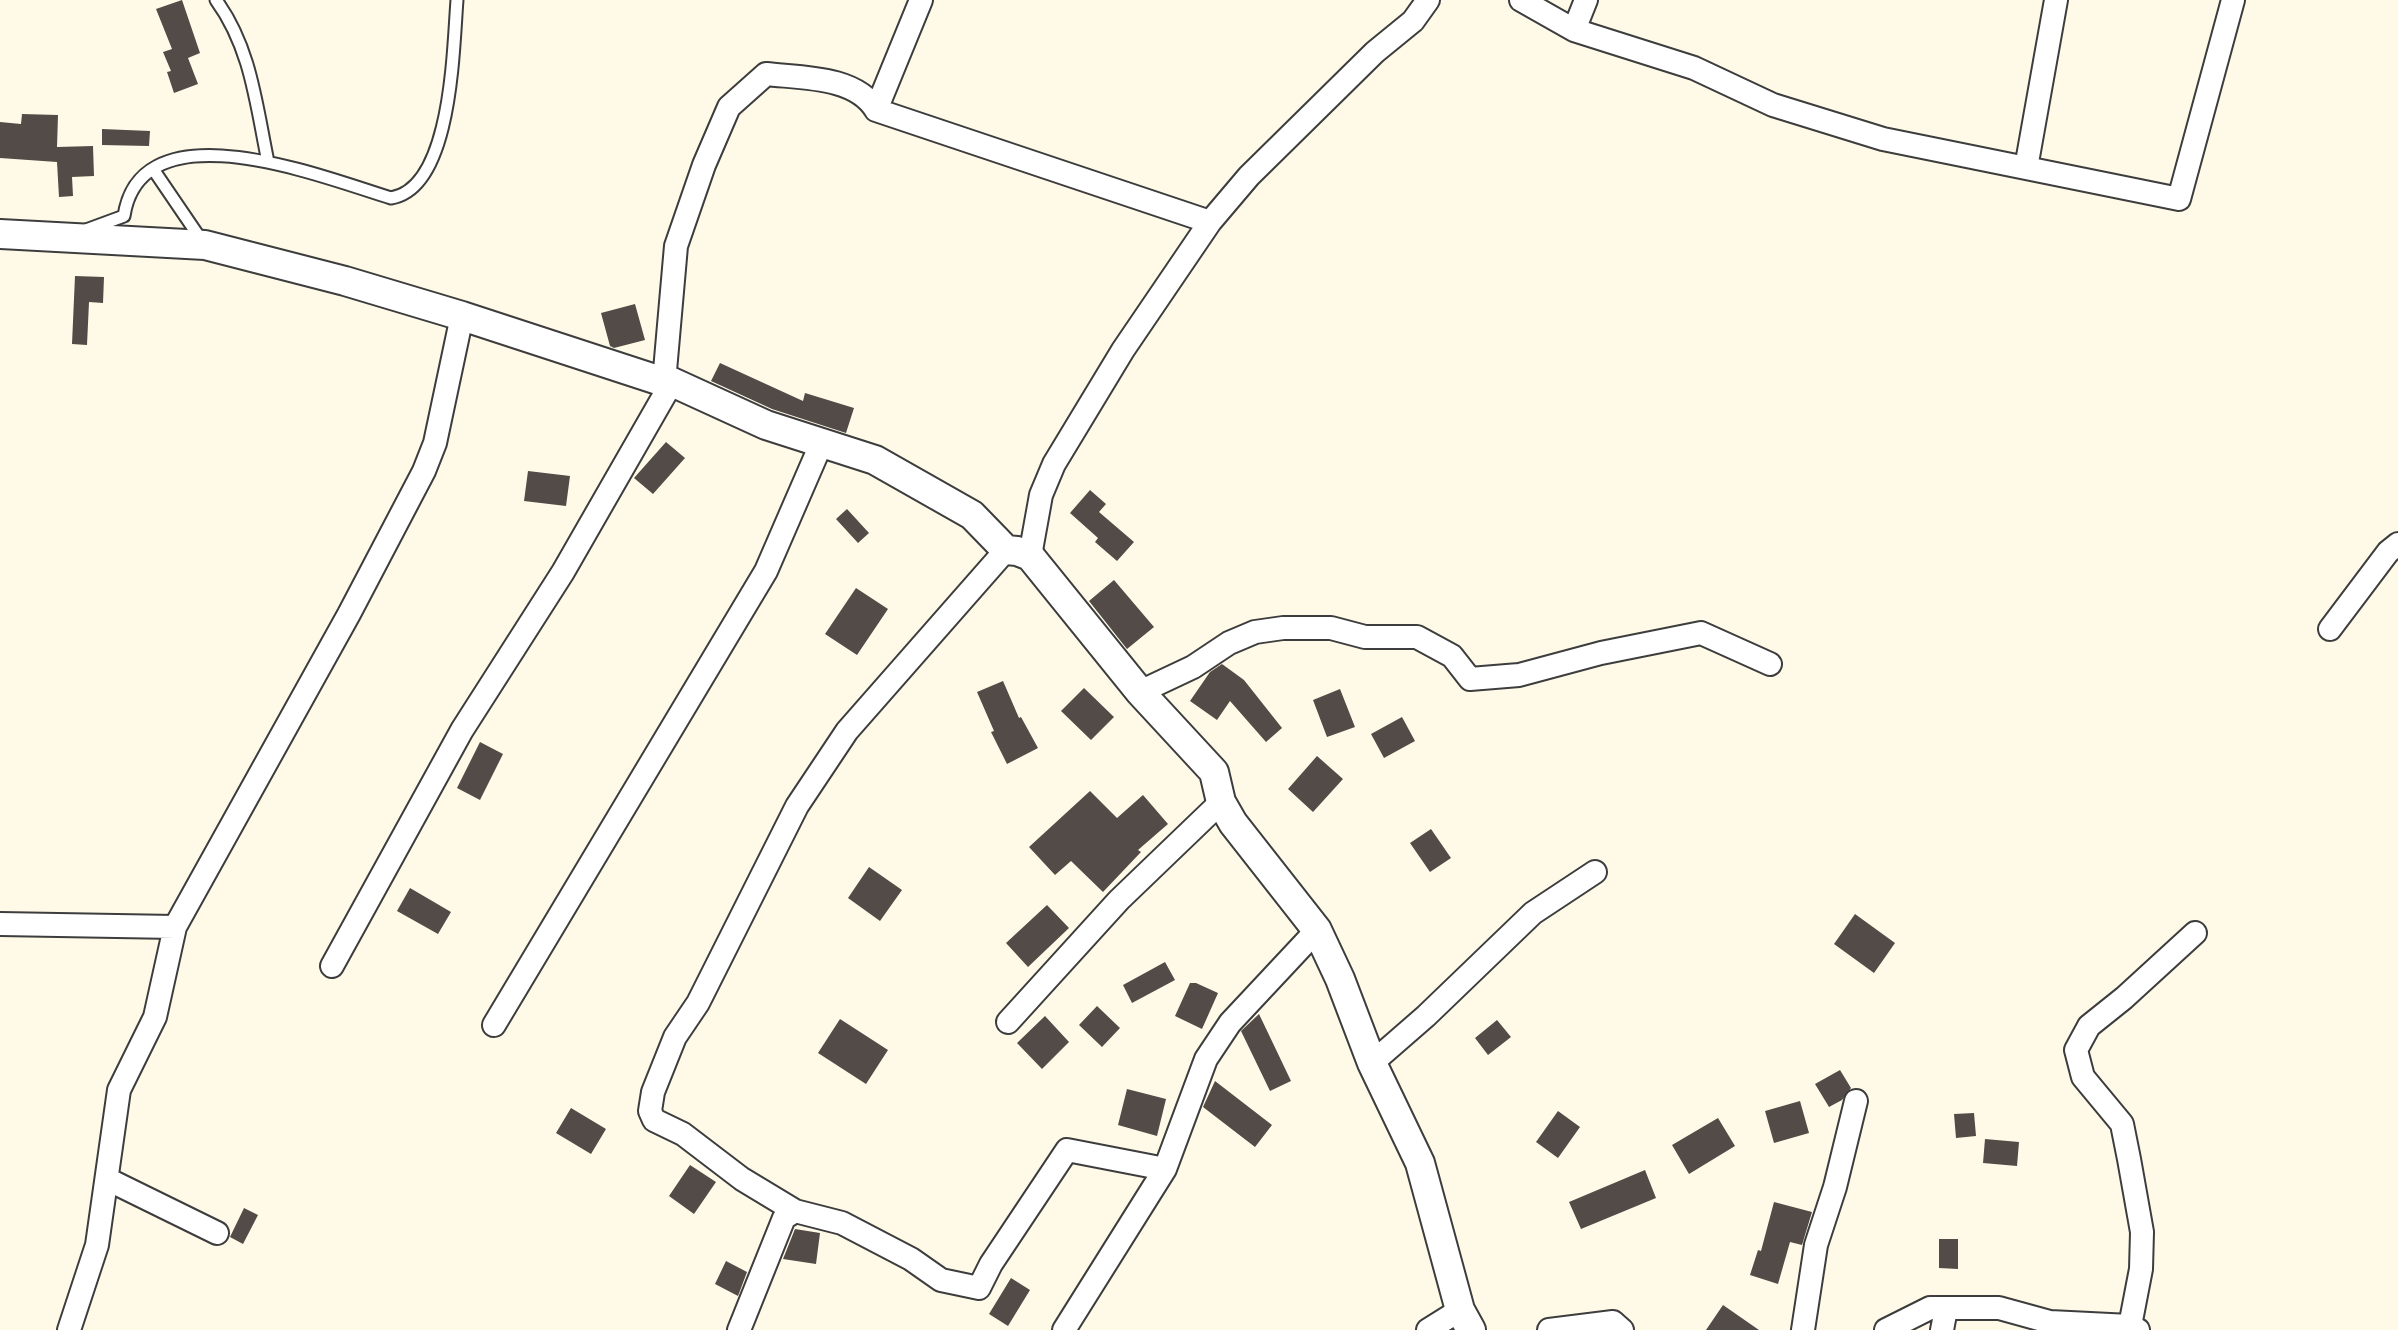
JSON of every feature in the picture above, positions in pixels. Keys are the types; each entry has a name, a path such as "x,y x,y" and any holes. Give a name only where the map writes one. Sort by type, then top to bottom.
{"street":[{"path":"876,110 921,0"},
{"path":"1165,1169 1067,1150 991,1264 979,1288 941,1280 911,1259 842,1223 795,1211 742,1179 683,1134 654,1120 650,1111 653,1092 675,1037 698,1003 797,806 847,731 1018,553 1054,464 1123,350 1210,222 1259,166 1375,52 1413,21 1428,0"},
{"path":"1521,0 1574,30 1694,68 1773,105 1883,139 2179,199 2233,0"},
{"path":"1574,30 1586,0"},
{"path":"2026,168 2056,0"},
{"path":"332,966 462,730 563,572 668,382 676,246 704,165 729,107 766,74 829,81 868,96 876,110 1210,222"},
{"path":"0,234 205,245 345,281 668,382 766,425 875,460 972,515 1018,553 1214,772 1221,802 1233,823 1317,930 1340,979 1372,1063 1420,1163 1466,1320 1428,1330"},
{"path":"69,1330 97,1245 119,1090 155,1017 175,927 349,614 424,471 435,443 462,316"},
{"path":"494,1025 766,571 822,442"},
{"path":"2330,629 2388,552 2398,544"},
{"path":"1140,692 1193,667 1229,643 1255,632 1283,628 1331,628 1365,637 1417,637 1452,656 1470,679 1519,675 1601,653 1701,633 1770,664"},
{"path":"1008,1022 1119,900 1221,802"},
{"path":"1372,1063 1426,1016 1533,913 1595,872"},
{"path":"0,924 175,927"},
{"path":"1065,1330 1165,1169 1206,1059 1230,1023 1317,930"},
{"path":"1886,1330 1930,1308 1944,1320 1999,1308 2050,1322 2134,1328 2142,1232 2122,1124 2083,1077 2076,1050 2089,1026 2195,933"},
{"path":"1803,1330 1816,1245 1835,1187 1856,1101"},
{"path":"107,1179 217,1233"},
{"path":"739,1330 784,1218 795,1211"},
{"path":"1549,1330 1613,1322 1622,1330"}],"lane":[{"path":"216,0 239,36 247,59 268,162"},
{"path":"67,237 124,216 127,196 135,184 153,169 191,156 229,155 268,162 391,198 405,195 420,181 433,159 444,125 457,0"},
{"path":"153,169 205,245"}],"building":[{"path":"182,0 200,53 188,58 198,84 174,93 167,72 171,71 163,52 172,49 156,9"},
{"path":"22,114 58,115 57,147 93,146 94,176 72,177 73,196 59,197 57,162 0,158 0,122 21,124"},
{"path":"102,129 150,131 149,146 102,145"},
{"path":"75,276 104,277 103,303 89,302 87,345 72,344"},
{"path":"635,304 645,340 614,348 610,346 601,313"},
{"path":"720,363 803,401 805,393 854,408 846,433 772,409 711,381"},
{"path":"666,442 685,458 653,494 634,478"},
{"path":"528,471 570,476 566,506 524,501"},
{"path":"1090,490 1106,504 1099,512 1134,542 1117,561 1095,542 1098,538 1070,513"},
{"path":"847,509 869,533 858,543 836,519"},
{"path":"1114,580 1154,627 1127,649 1089,601"},
{"path":"856,588 888,609 857,655 825,634"},
{"path":"1222,664 1244,680 1282,728 1266,742 1230,701 1217,720 1190,701 1210,672"},
{"path":"1003,681 1019,718 1038,748 1007,764 991,732 994,731 977,692"},
{"path":"1084,688 1114,717 1091,740 1061,711"},
{"path":"1340,689 1355,727 1327,737 1313,700"},
{"path":"1402,717 1415,741 1384,758 1371,734"},
{"path":"480,742 503,754 480,800 457,788"},
{"path":"1317,756 1343,779 1313,812 1288,789"},
{"path":"1090,791 1117,818 1143,795 1168,824 1138,850 1141,852 1103,892 1071,861 1055,875 1029,847"},
{"path":"1431,829 1451,858 1430,872 1410,843"},
{"path":"869,867 902,890 880,921 848,898"},
{"path":"410,888 451,912 438,934 397,911"},
{"path":"1047,905 1069,928 1028,967 1006,943"},
{"path":"1855,914 1895,943 1874,973 1834,944"},
{"path":"1165,962 1175,980 1132,1003 1123,985"},
{"path":"1190,983 1218,993 1202,1029 1175,1016"},
{"path":"1097,1006 1120,1028 1102,1047 1079,1025"},
{"path":"1259,1014 1291,1081 1270,1091 1241,1031"},
{"path":"1045,1016 1069,1042 1042,1069 1017,1043"},
{"path":"840,1019 888,1050 866,1084 818,1053"},
{"path":"1497,1020 1511,1037 1488,1055 1475,1038"},
{"path":"1840,1070 1851,1088 1842,1100 1829,1107 1815,1084"},
{"path":"1215,1081 1272,1125 1255,1147 1203,1107"},
{"path":"1127,1089 1166,1099 1157,1136 1118,1125"},
{"path":"1800,1101 1809,1133 1774,1143 1765,1111"},
{"path":"571,1108 606,1129 591,1154 556,1133"},
{"path":"1558,1111 1580,1127 1558,1158 1536,1142"},
{"path":"1974,1113 1976,1136 1956,1138 1954,1114"},
{"path":"1718,1118 1735,1146 1689,1174 1672,1145"},
{"path":"1985,1139 2019,1142 2017,1166 1983,1163"},
{"path":"690,1165 716,1182 694,1214 669,1196"},
{"path":"1645,1170 1656,1198 1581,1229 1569,1202"},
{"path":"1774,1202 1812,1212 1802,1245 1790,1242 1778,1284 1750,1275 1758,1250 1761,1251"},
{"path":"244,1208 258,1215 243,1244 230,1237"},
{"path":"795,1229 820,1233 816,1264 783,1259"},
{"path":"1939,1239 1958,1239 1958,1269 1939,1268"},
{"path":"726,1261 747,1272 738,1296 715,1284"},
{"path":"1011,1278 1030,1290 1008,1326 989,1314"},
{"path":"1723,1305 1759,1330 1706,1330"}]}
